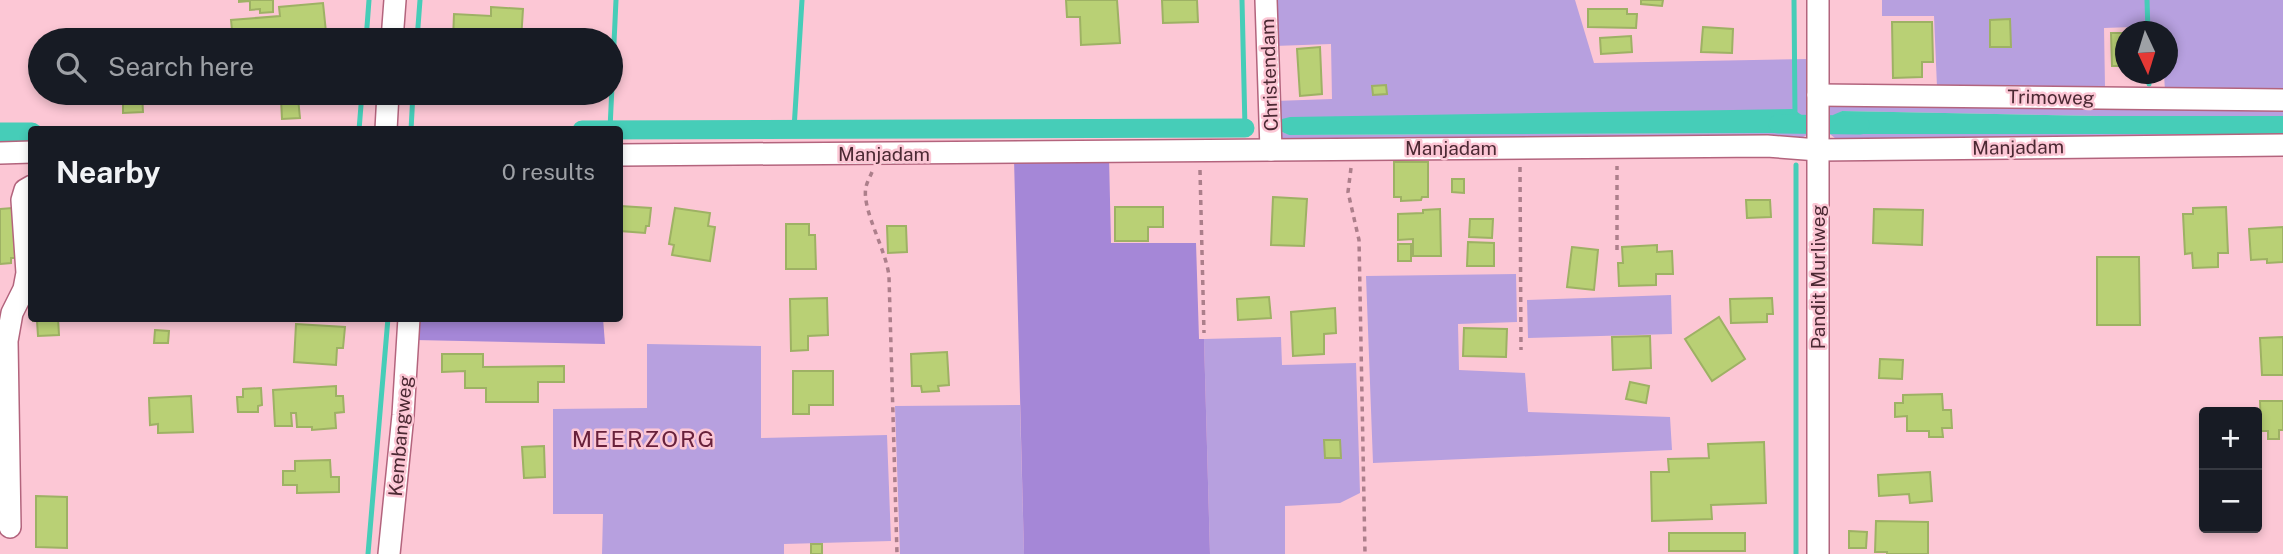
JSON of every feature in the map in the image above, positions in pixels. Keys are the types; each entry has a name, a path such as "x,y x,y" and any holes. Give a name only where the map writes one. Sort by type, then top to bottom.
{"street":[{"path":"393,28 395,0"},
{"name":"Christendam","path":"1266,0 1271,150"},
{"name":"Pandit Murliweg","path":"1818,0 1818,554"},
{"name":"Trimoweg","path":"1818,98 2283,100"},
{"path":"386,126 387,105"},
{"name":"Manjadam","path":"623,155 1818,144 2283,145"},
{"path":"0,153 28,152"},
{"path":"10,527 7,341 12,313 26,281 22,200 28,188"},
{"name":"Kembangweg","path":"389,554 410,322"}],"path":[{"path":"1617,147 1617,250"},
{"path":"1519,148 1521,350"},
{"path":"1353,149 1348,192 1359,240 1365,554"},
{"path":"1199,151 1204,333"},
{"path":"880,154 865,195 888,262 897,554"}],"shaded area":[{"path":"1272,0 1575,0 1594,63 1808,59 1810,129 1807,135 1801,138 1281,140 1275,101 1332,99 1331,44 1274,46","holes":["1803,131 1290,135 1282,132"]},
{"path":"1882,0 2283,0 2283,91 2165,91 2165,84 2178,84 2178,21 2115,21 2115,28 2104,28 2105,87 1937,87 1934,16 1882,16"},
{"path":"1830,104 2283,106 2283,116 1842,111 1833,116 1844,134 2283,134 2283,139 1840,142 1826,131"},
{"path":"1793,109 1803,116 1804,131 1289,135 1282,132 1282,119 1290,117"},
{"path":"1842,111 2283,116 2283,134 1844,134 1833,130 1833,115"},
{"path":"1109,157 1111,243 1196,243 1199,339 1204,339 1210,554 1024,554 1014,159"},
{"path":"1516,274 1517,322 1458,324 1459,370 1525,373 1528,412 1670,417 1672,450 1373,463 1366,276"},
{"path":"1671,295 1672,334 1528,338 1527,300"},
{"path":"417,322 603,322 605,344 415,340"},
{"path":"1281,337 1282,365 1356,363 1360,493 1340,503 1285,506 1285,554 1210,554 1204,339"},
{"path":"647,344 761,346 761,438 887,435 891,541 784,544 784,554 602,554 603,514 553,514 553,409 647,408"},
{"path":"1020,405 1024,554 900,554 895,406"}],"building":[{"path":"239,0 273,0 273,12 260,13 260,9 250,10 250,1"},
{"path":"1066,0 1117,0 1120,43 1081,45 1080,17 1067,17"},
{"path":"1162,0 1197,0 1198,22 1163,23"},
{"path":"1641,0 1663,0 1662,6 1641,4"},
{"path":"323,3 326,28 232,28 231,20 280,16 279,7"},
{"path":"491,7 523,9 522,28 453,28 454,14 491,16"},
{"path":"1588,9 1627,9 1627,14 1637,14 1636,28 1588,27"},
{"path":"2010,19 2011,47 1990,47 1990,20"},
{"path":"1892,22 1932,22 1933,62 1922,62 1922,77 1893,78"},
{"path":"1703,27 1733,29 1732,53 1701,52"},
{"path":"2111,33 2115,33 2115,66 2112,66"},
{"path":"1631,36 1632,52 1601,54 1600,38"},
{"path":"1320,47 1322,94 1300,96 1297,49"},
{"path":"1386,85 1387,94 1373,95 1372,86"},
{"path":"123,105 143,105 143,112 123,113"},
{"path":"281,105 299,105 300,118 282,119"},
{"path":"1394,162 1428,162 1428,197 1401,201 1401,197 1394,197"},
{"path":"1452,179 1464,179 1464,193 1452,192"},
{"path":"1273,197 1307,199 1304,246 1271,245"},
{"path":"1746,200 1770,200 1771,217 1747,218"},
{"path":"623,206 651,208 649,226 646,226 645,233 623,231"},
{"path":"1115,207 1163,207 1163,227 1148,227 1148,241 1115,241"},
{"path":"2226,207 2228,253 2218,253 2218,267 2193,268 2192,253 2185,254 2183,214 2193,214 2193,208"},
{"path":"12,208 12,215 17,215 21,258 11,258 11,263 0,264 0,209"},
{"path":"675,208 710,213 708,226 715,227 710,261 672,255 674,245 669,244"},
{"path":"1440,209 1441,256 1413,256 1413,239 1398,240 1398,214"},
{"path":"1874,209 1923,210 1922,245 1873,243"},
{"path":"1470,219 1493,219 1492,238 1469,237"},
{"path":"786,224 809,224 809,235 815,235 816,269 786,269"},
{"path":"887,226 906,226 907,252 888,253"},
{"path":"2283,227 2283,262 2251,260 2249,229"},
{"path":"1468,242 1494,243 1494,266 1467,266"},
{"path":"1398,244 1411,244 1411,261 1398,261"},
{"path":"1657,245 1657,252 1672,251 1673,274 1656,274 1656,285 1619,286 1618,263 1623,263 1622,247"},
{"path":"1572,247 1598,250 1594,290 1567,287"},
{"path":"2097,257 2139,257 2140,325 2097,325"},
{"path":"1269,297 1271,318 1238,320 1237,299"},
{"path":"827,298 828,335 808,336 808,350 791,351 790,299"},
{"path":"1772,298 1773,314 1767,314 1767,322 1731,323 1730,299"},
{"path":"1335,308 1336,333 1324,334 1324,354 1293,356 1291,312"},
{"path":"1719,317 1745,359 1712,381 1685,339"},
{"path":"37,322 58,322 59,335 38,336"},
{"path":"296,324 345,327 343,348 337,348 336,365 294,362"},
{"path":"1464,328 1507,329 1506,357 1463,356"},
{"path":"155,330 169,331 168,343 154,343"},
{"path":"1650,336 1651,368 1613,370 1612,337"},
{"path":"2283,337 2283,375 2262,375 2260,338"},
{"path":"947,352 949,385 938,386 939,391 922,392 921,386 912,386 911,354"},
{"path":"442,354 483,354 483,367 564,366 564,382 538,382 538,402 486,402 486,388 465,388 465,371 442,372"},
{"path":"1880,359 1903,360 1902,379 1879,378"},
{"path":"793,371 833,371 833,405 809,405 809,414 793,414"},
{"path":"1630,382 1649,386 1646,403 1626,399"},
{"path":"336,386 336,396 343,396 344,412 335,413 336,428 312,430 312,427 297,427 296,413 291,413 292,426 275,426 273,390"},
{"path":"261,388 262,405 258,406 258,412 238,412 237,397 243,397 243,389"},
{"path":"1942,394 1943,410 1951,410 1952,428 1942,428 1943,437 1929,437 1929,431 1907,431 1907,416 1895,417 1895,403 1903,403 1903,395"},
{"path":"191,396 193,432 158,433 158,424 150,425 149,398"},
{"path":"2260,401 2283,401 2283,430 2279,430 2279,439 2268,439 2268,431 2262,431"},
{"path":"1324,440 1340,440 1341,458 1325,458"},
{"path":"1764,442 1766,503 1711,505 1712,519 1652,521 1651,472 1669,472 1668,459 1709,458 1708,444"},
{"path":"544,446 545,477 524,478 522,447"},
{"path":"330,460 331,477 339,477 339,492 297,493 297,485 283,485 283,471 295,471 295,461"},
{"path":"1930,472 1932,501 1910,503 1909,494 1879,496 1878,475"},
{"path":"36,496 67,497 67,548 36,547"},
{"path":"1876,521 1928,522 1928,554 1875,552"},
{"path":"1849,531 1867,532 1866,548 1849,548"},
{"path":"1669,533 1745,533 1745,551 1669,551"},
{"path":"811,544 822,544 822,554 811,554"}],"waterway":[{"path":"367,28 369,0"},
{"path":"418,28 420,0"},
{"path":"615,28 616,0"},
{"path":"794,129 802,0"},
{"path":"1242,0 1245,128"},
{"path":"1794,0 1795,116"},
{"path":"2147,0 2148,21"},
{"path":"359,126 361,105"},
{"path":"411,126 412,105"},
{"path":"610,126 611,105"},
{"path":"1778,124 1860,125"},
{"path":"623,130 1245,128"},
{"path":"0,132 28,132"},
{"path":"1796,165 1796,554"},
{"path":"368,554 388,322"}],"district":[{"name":"MEERZORG","path":"644,438"}]}
